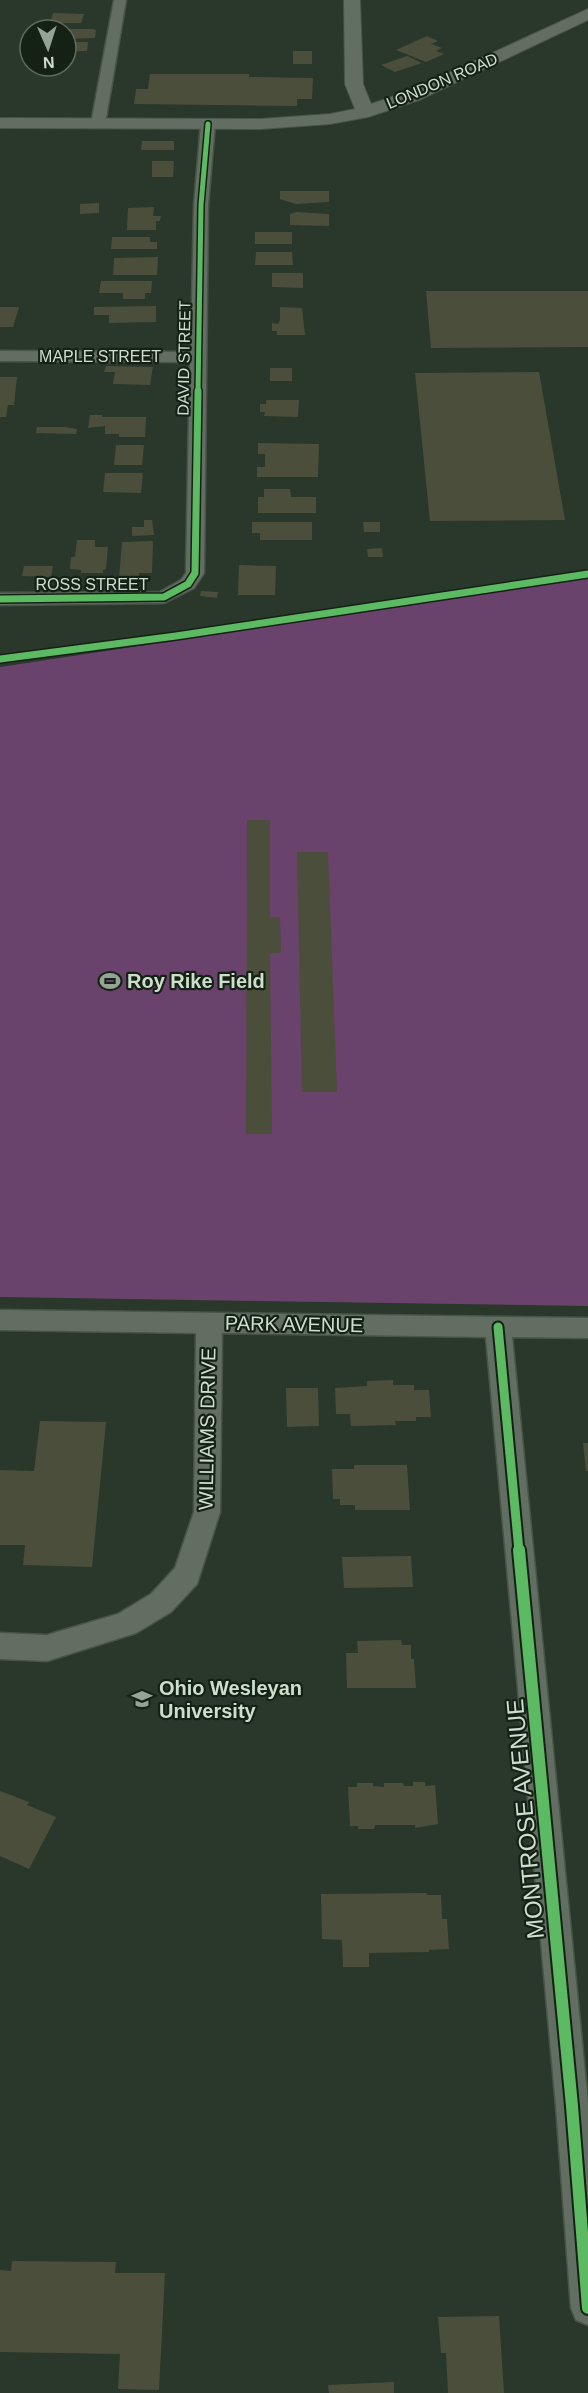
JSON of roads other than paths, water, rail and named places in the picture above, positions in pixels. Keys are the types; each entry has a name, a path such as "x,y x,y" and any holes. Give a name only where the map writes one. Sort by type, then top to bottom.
{"street":[{"path":"98,124 120,0"},
{"path":"351,0 354,84 365,112"},
{"name":"LONDON ROAD","path":"0,123 309,122 365,112 413,96 588,14"},
{"name":"DAVID STREET","path":"182,588 192,580 195,573 201,205 208,124"},
{"name":"MAPLE STREET","path":"0,356 200,357"},
{"name":"ROSS STREET","path":"0,599 151,599 164,597 182,588"},
{"name":"PARK AVENUE","path":"0,1320 588,1328"},
{"name":"WILLIAMS DRIVE","path":"0,1646 47,1648 126,1624 161,1603 187,1575 207,1512 209,1323"},
{"name":"MONTROSE AVENUE","path":"498,1327 571,2094 588,2308"}],"place":[{"name":"Roy Rike Field","path":"110,981"},
{"name":"Ohio Wesleyan University","path":"142,1699"}]}
